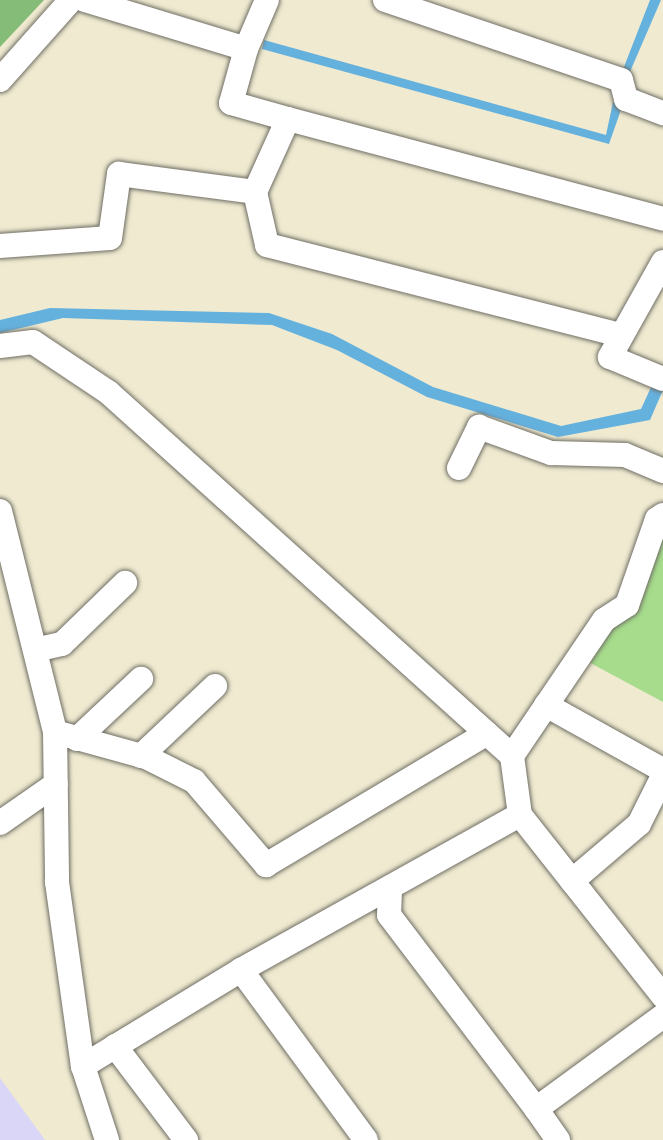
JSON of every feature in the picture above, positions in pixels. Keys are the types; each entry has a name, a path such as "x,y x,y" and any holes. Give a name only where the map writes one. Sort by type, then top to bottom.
{"street":[{"path":"0,80 70,0"},
{"path":"85,0 246,49"},
{"path":"267,0 246,49 231,103 663,219"},
{"path":"385,0 621,80 626,99 663,113"},
{"path":"288,119 255,192 267,245 621,335"},
{"path":"0,246 110,238 119,174 255,192"},
{"path":"658,377 610,357 663,262"},
{"path":"0,346 33,342 108,392 512,756 520,815 663,996"},
{"path":"459,468 479,427 551,453 625,455 663,471"},
{"path":"0,511 34,650 66,736 56,784 57,882 83,1066 107,1140"},
{"path":"512,756 603,620 627,605 657,519 663,515"},
{"path":"34,650 62,644 125,583"},
{"path":"66,736 141,680"},
{"path":"141,756 215,686"},
{"path":"546,705 663,770"},
{"path":"66,736 141,756 194,781 267,865 487,733"},
{"path":"572,881 639,824 653,822 663,776"},
{"path":"0,823 56,784"},
{"path":"83,1066 241,970 520,815"},
{"path":"390,888 389,915 558,1140"},
{"path":"241,970 366,1140"},
{"path":"536,1109 663,1016"},
{"path":"115,1046 186,1140"}],"shaded area":[{"path":"0,1078 45,1140 0,1140"}],"green space":[{"path":"0,0 44,0 0,47"},
{"path":"663,524 663,702 583,659"}],"water":[{"path":"650,0 661,0 629,74 622,72"},
{"path":"264,40 606,135 613,102 623,104 609,144 262,49"},
{"path":"50,308 269,313 332,334 433,387 561,426 641,409 653,383 663,390 650,420 558,437 427,397 337,350 272,325 63,318 0,333 0,320"}]}
